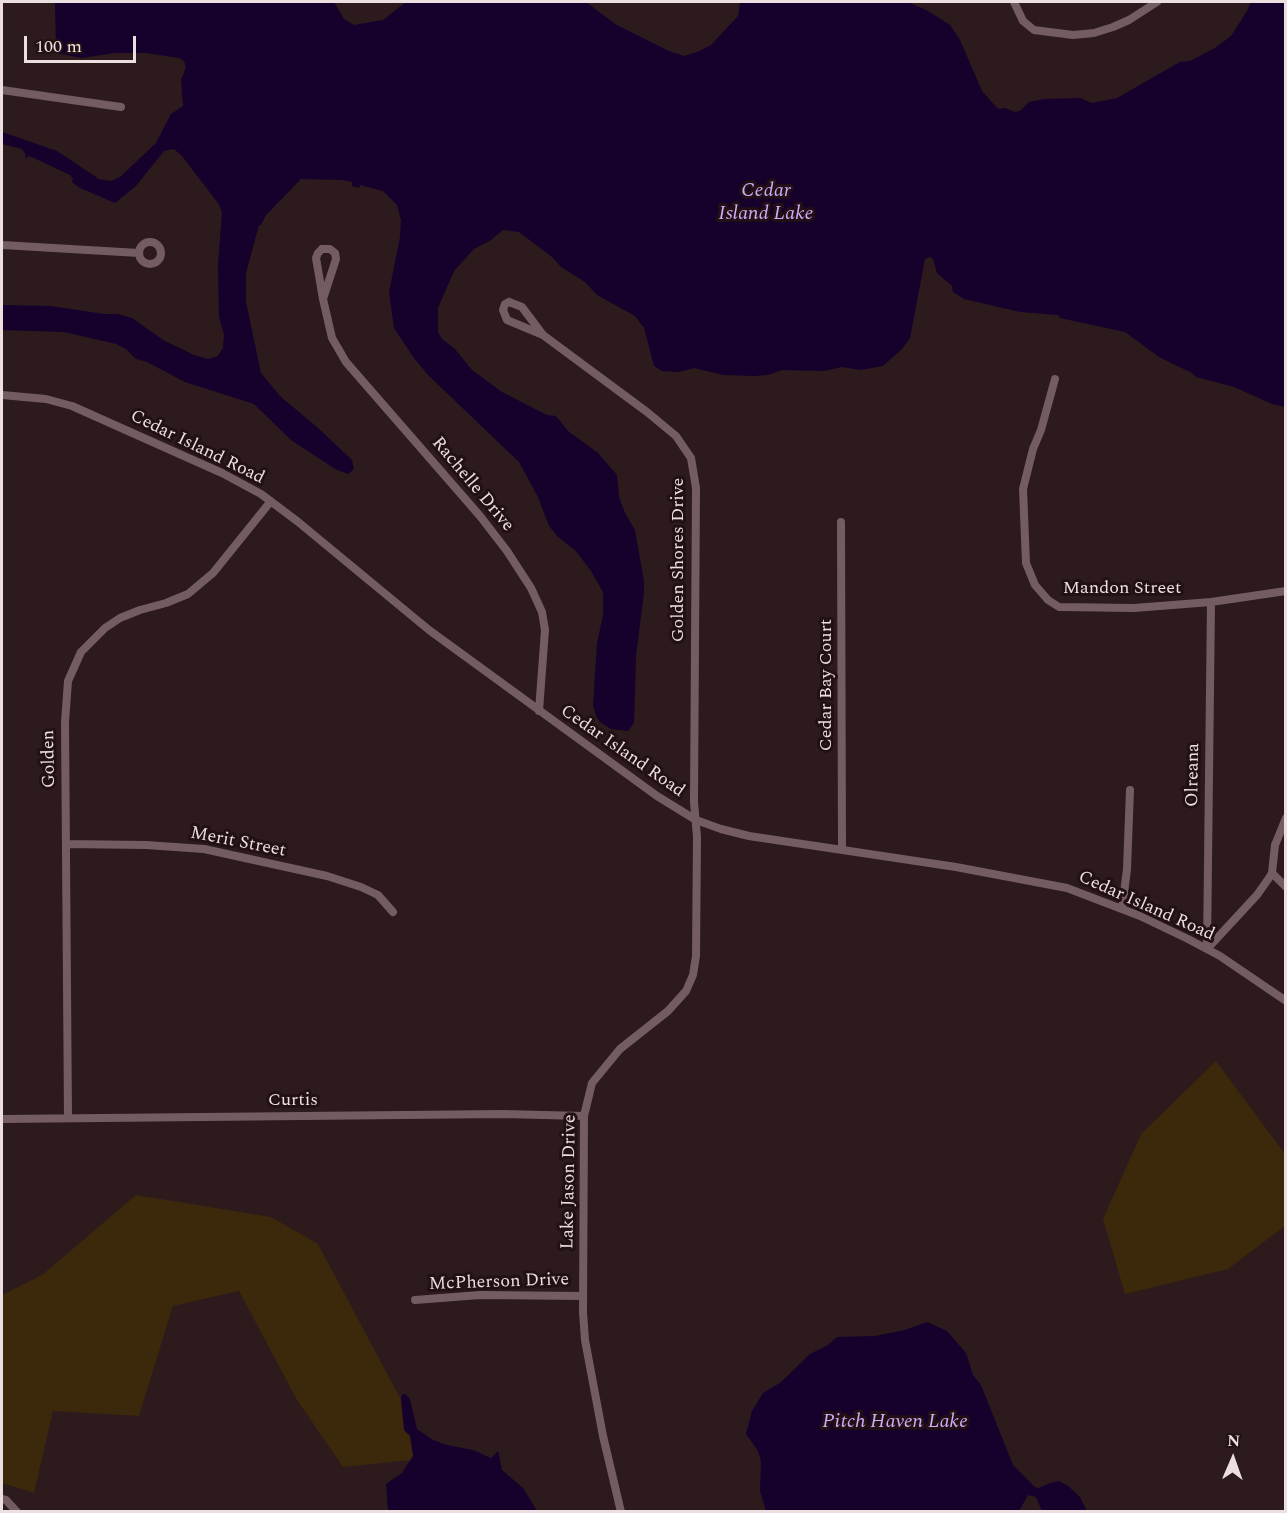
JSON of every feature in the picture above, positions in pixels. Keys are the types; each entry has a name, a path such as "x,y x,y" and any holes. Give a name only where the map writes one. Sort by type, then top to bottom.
{"street":[{"path":"1014,2 1023,21 1034,30 1073,35 1094,33 1113,27 1129,20 1157,2"},
{"path":"2,90 121,106"},
{"path":"2,245 139,253"},
{"name":"Rachelle Drive","path":"323,299 336,259 333,251 328,249 320,251 316,258 326,319 332,338 345,362 480,516 507,551 531,588 542,612 545,648 539,711"},
{"name":"Golden Shores Drive","path":"543,335 522,307 512,302 505,304 503,312 507,320 543,335 668,429 684,445 692,462 696,488 696,820"},
{"name":"Mandon Street","path":"1055,379 1023,489 1026,563 1035,585 1048,600 1059,607 1134,608 1211,602 1286,591"},
{"name":"Cedar Island Road","path":"2,395 46,399 81,409 222,473 271,501 429,630 657,796 696,820 732,832 1048,883 1085,894 1207,949 1286,1001"},
{"name":"Golden","path":"68,1118 64,722 68,681 81,652 105,628 120,618 188,594 213,573 271,501"},
{"name":"Cedar Bay Court","path":"842,522 842,849"},
{"name":"Olreana","path":"1207,949 1211,602"},
{"path":"1122,909 1127,869 1130,790"},
{"path":"1207,949 1257,895 1272,873 1275,845 1286,818"},
{"name":"Lake Jason Drive","path":"621,1512 603,1436 585,1340 583,1296 584,1116 592,1083 620,1049 668,1011 686,991 693,975 697,938 696,820"},
{"name":"Merit Street","path":"66,844 146,845 204,849 327,876 361,886 378,895 393,912"},
{"path":"1272,873 1286,887"},
{"name":"Curtis","path":"2,1119 491,1114 584,1116"},
{"name":"McPherson Drive","path":"415,1300 480,1295 583,1296"},
{"path":"2,1499 6,1500 17,1512"}],"shaded area":[{"path":"1216,1061 1285,1154 1285,1226 1228,1269 1125,1294 1103,1219 1141,1134"},
{"path":"136,1195 271,1217 318,1244 432,1458 343,1467 297,1400 239,1291 173,1306 139,1416 53,1411 34,1493 2,1483 2,1295 42,1275"}],"water":[{"name":"Cedar Island Lake","path":"55,2 334,2 344,19 354,25 383,20 406,2 586,2 615,24 684,56 711,45 738,16 740,2 908,2 950,25 960,40 982,91 998,109 1005,108 1015,112 1020,111 1029,102 1044,99 1080,98 1092,103 1117,98 1180,62 1190,61 1215,48 1231,36 1251,2 1285,2 1285,407 1272,404 1234,387 1196,377 1159,357 1125,332 1060,318 1058,315 1020,312 964,299 953,292 952,286 937,273 933,259 930,257 925,259 910,338 902,349 883,366 861,370 842,367 824,371 782,370 768,375 754,376 723,375 694,368 679,372 662,371 654,366 644,328 635,316 597,295 585,282 561,267 552,257 519,232 503,230 474,249 454,271 438,308 438,332 472,370 502,392 547,415 556,416 568,431 598,453 617,475 619,497 635,530 644,593 636,656 634,723 628,731 611,729 600,722 593,705 597,643 603,615 603,592 576,551 558,537 549,526 538,497 519,462 428,375 394,328 389,292 400,237 401,220 397,205 383,191 360,185 359,188 352,186 352,182 342,180 301,179 259,225 246,273 246,302 261,373 281,397 352,460 354,469 348,474 335,469 291,440 254,404 185,382 147,362 136,359 126,349 116,344 64,332 2,330 2,305 51,306 118,314 132,318 163,340 208,359 218,356 223,348 224,335 219,317 218,265 222,212 218,203 181,155 174,149 164,151 136,186 115,203 80,188 72,182 70,175 34,158 28,156 26,160 22,149 2,144 2,132 57,151 99,179 111,181 120,177 156,143 171,114 183,106 181,80 186,67 184,61 179,58 146,53 114,53 82,58 56,53"},
{"name":"Pitch Haven Lake","path":"927,1322 947,1331 966,1353 973,1375 981,1385 1013,1465 1035,1487 1039,1488 1059,1481 1068,1486 1080,1497 1087,1511 1042,1511 1036,1497 1028,1495 1019,1511 766,1511 760,1491 761,1461 758,1451 746,1434 752,1411 763,1393 780,1383 810,1354 828,1345 837,1337 875,1336 905,1330"},
{"path":"405,1394 410,1399 417,1429 433,1440 473,1450 491,1458 498,1451 502,1470 523,1488 537,1511 388,1511 386,1484 402,1473 413,1456 410,1436 404,1430 401,1400 402,1395"}]}
